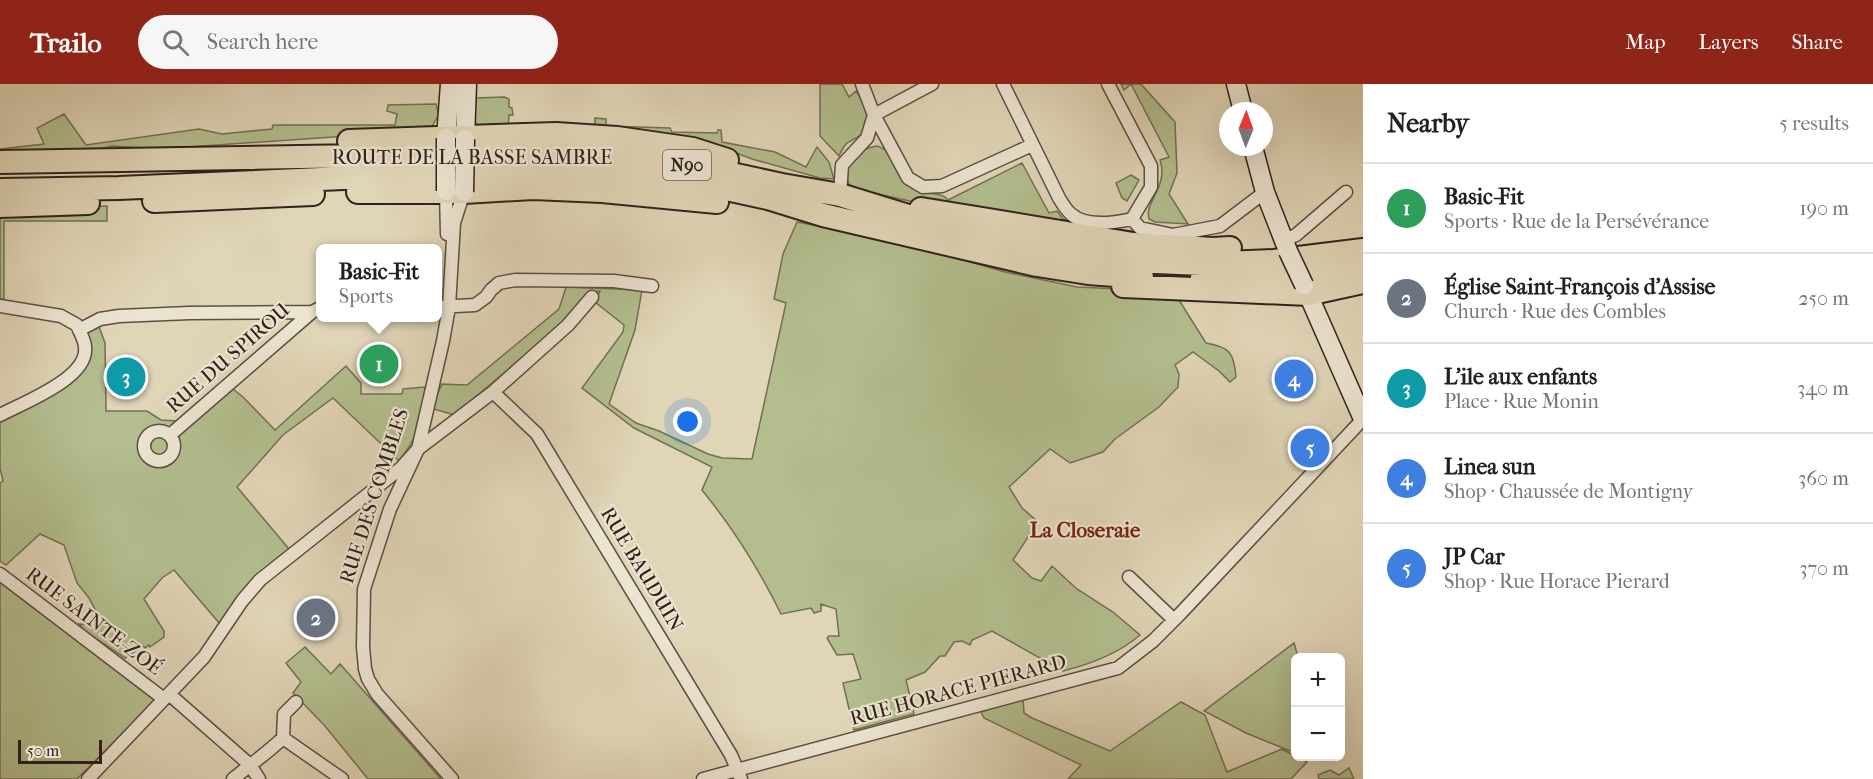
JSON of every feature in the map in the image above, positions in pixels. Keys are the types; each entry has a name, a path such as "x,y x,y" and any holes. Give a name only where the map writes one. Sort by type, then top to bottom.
{"highway":[{"path":"54,162 124,150 556,134 617,138 693,149 770,173 782,185"},
{"name":"ROUTE DE LA BASSE SAMBRE","path":"0,162 535,153 619,156 699,167 850,198 960,232 1037,249 1133,261 1202,264 1274,261 1363,250"},
{"name":"ROUTE DE LA BASSE SAMBRE","path":"0,190 120,188 433,174 605,173 722,188 768,198 823,215 1037,265 1145,277 1249,279 1322,274 1363,267"},
{"path":"36,205 120,188"},
{"path":"0,206 213,200 353,192 455,192 533,188 682,198 823,215"},
{"path":"850,198 1132,244 1213,249 1285,246 1363,236"},
{"path":"868,225 940,253 1061,282 1220,292 1306,290 1363,282"}],"main road":[{"path":"450,84 456,138 455,192"},
{"path":"456,138 466,84"},
{"path":"1236,84 1241,102"},
{"path":"1255,156 1265,192 1285,246 1359,398 1363,419"}],"street":[{"path":"862,84 874,115 908,178 923,187 942,186 1032,144"},
{"path":"850,198 842,165 867,138 874,115 932,84"},
{"path":"1004,84 1059,198 1070,213 1080,220 1115,223 1132,219 1151,187 1151,166 1108,84"},
{"name":"RUE DES COMBLES","path":"443,307 454,223 455,192"},
{"name":"RUE DES COMBLES","path":"452,779 371,687 365,669 363,647 364,589 390,509 418,449 444,341 443,307 455,192"},
{"path":"1132,219 1140,228 1173,235 1220,226 1265,192"},
{"path":"1285,246 1346,192"},
{"path":"443,307 474,305 486,297 499,283 515,280 614,281 652,286"},
{"path":"88,779 204,657 242,601 260,580 401,468 418,449 493,392 568,325 592,297"},
{"path":"0,306 61,316 77,325 86,348 81,363 72,376 0,415"},
{"path":"79,330 100,319 119,316 316,310"},
{"name":"RUE DU SPIROU","path":"170,435 316,310"},
{"name":"RUE BAUDUIN","path":"493,392 537,434 696,695 731,755 739,774"},
{"name":"RUE HORACE PIERARD","path":"703,779 739,774 1118,668 1174,620 1363,419"},
{"name":"RUE SAINTE-ZOÉ","path":"0,574 166,696 250,765 259,779"},
{"path":"1129,577 1174,620"},
{"path":"233,779 263,757 283,738 285,714 296,702"},
{"path":"283,738 342,779"}],"green space":[{"path":"820,84 842,84 849,97 856,91 867,112 866,129 847,143 839,156 820,136"},
{"path":"1121,84 1131,84 1124,90"},
{"path":"1131,84 1141,84 1175,122 1177,173 1169,194 1188,224 1155,222 1149,219 1148,212 1161,178 1160,160 1169,157"},
{"path":"504,97 509,99 509,107 512,108 513,115 509,115 508,130 477,126 472,112 475,98"},
{"path":"436,104 439,114 427,135 363,135 159,149 112,146 71,155 0,156 0,149 44,144 37,128 64,114 86,145 199,129 222,134 272,129 273,125 395,125 397,114 387,111 388,105"},
{"path":"595,118 606,119 606,126 670,128 672,132 717,133 721,130 722,142 775,152 806,167 817,147 829,162 834,179 820,178 728,150 595,128"},
{"path":"877,146 891,154 920,186 948,200 1022,163 1049,213 1057,211 1063,219 1079,225 1150,233 1163,241 919,203 850,188 847,173 852,160 862,151"},
{"path":"1131,175 1139,180 1127,201 1122,198 1116,183"},
{"path":"107,206 107,221 4,221 4,299 0,300 0,211"},
{"path":"797,222 901,242 1005,272 1077,287 1181,292 1179,300 1206,343 1229,352 1234,362 1236,377 1230,382 1193,352 1175,365 1179,374 1178,387 1159,407 1115,439 1103,452 1070,463 1050,449 1009,487 1022,508 1038,522 1013,560 1032,578 1041,581 1052,566 1077,589 1113,612 1140,635 1123,648 1104,658 1063,671 992,631 972,640 970,645 962,641 954,642 945,656 940,656 925,672 906,680 914,714 854,730 843,683 861,679 853,654 837,655 827,638 839,636 836,609 821,604 821,611 814,613 811,608 781,614 745,549 702,490 712,467 634,428 582,388 623,332 624,325 595,302 600,291 588,293 567,320 454,415 431,408 442,384 467,385 559,309 566,287 642,290 635,330 609,404 636,423 708,454 722,458 752,459 786,303 774,299 783,254"},
{"path":"98,324 105,343 106,411 147,411 161,420 177,421 224,382 243,397 275,430 346,366 361,383 361,394 402,394 403,389 425,387 422,417 415,436 399,461 333,398 283,435 237,487 289,549 220,624 174,570 162,578 144,599 164,631 164,637 150,647 149,645 145,648 143,646 125,658 85,631 79,624 89,625 98,615 89,598 77,583 64,545 40,534 6,565 0,561 0,483 3,481 0,468 0,418 72,376 87,333"},
{"path":"0,574 151,695 155,701 77,779 0,779"},
{"path":"1294,643 1297,653 1291,653 1291,751 1246,733 1204,711"},
{"path":"305,647 331,674 340,664 441,779 368,779 325,726 293,693 301,682 286,663"},
{"path":"1023,698 1024,713 1032,718 1110,751 1181,702 1205,715 1227,772 1282,749 1291,754 1291,761 1307,762 1291,779 1068,779 1081,765 984,718 981,712"},
{"path":"1349,768 1354,779 1319,779 1318,775 1330,770 1339,775"}],"place":[{"name":"Basic-Fit","path":"379,364"},
{"name":"L'ile aux enfants","path":"126,377"},
{"name":"Linea sun","path":"1294,379"},
{"name":"JP Car","path":"1310,448"},
{"name":"Église Saint-François d'Assise","path":"316,618"}],"district":[{"name":"La Closeraie","path":"1085,530"}]}
